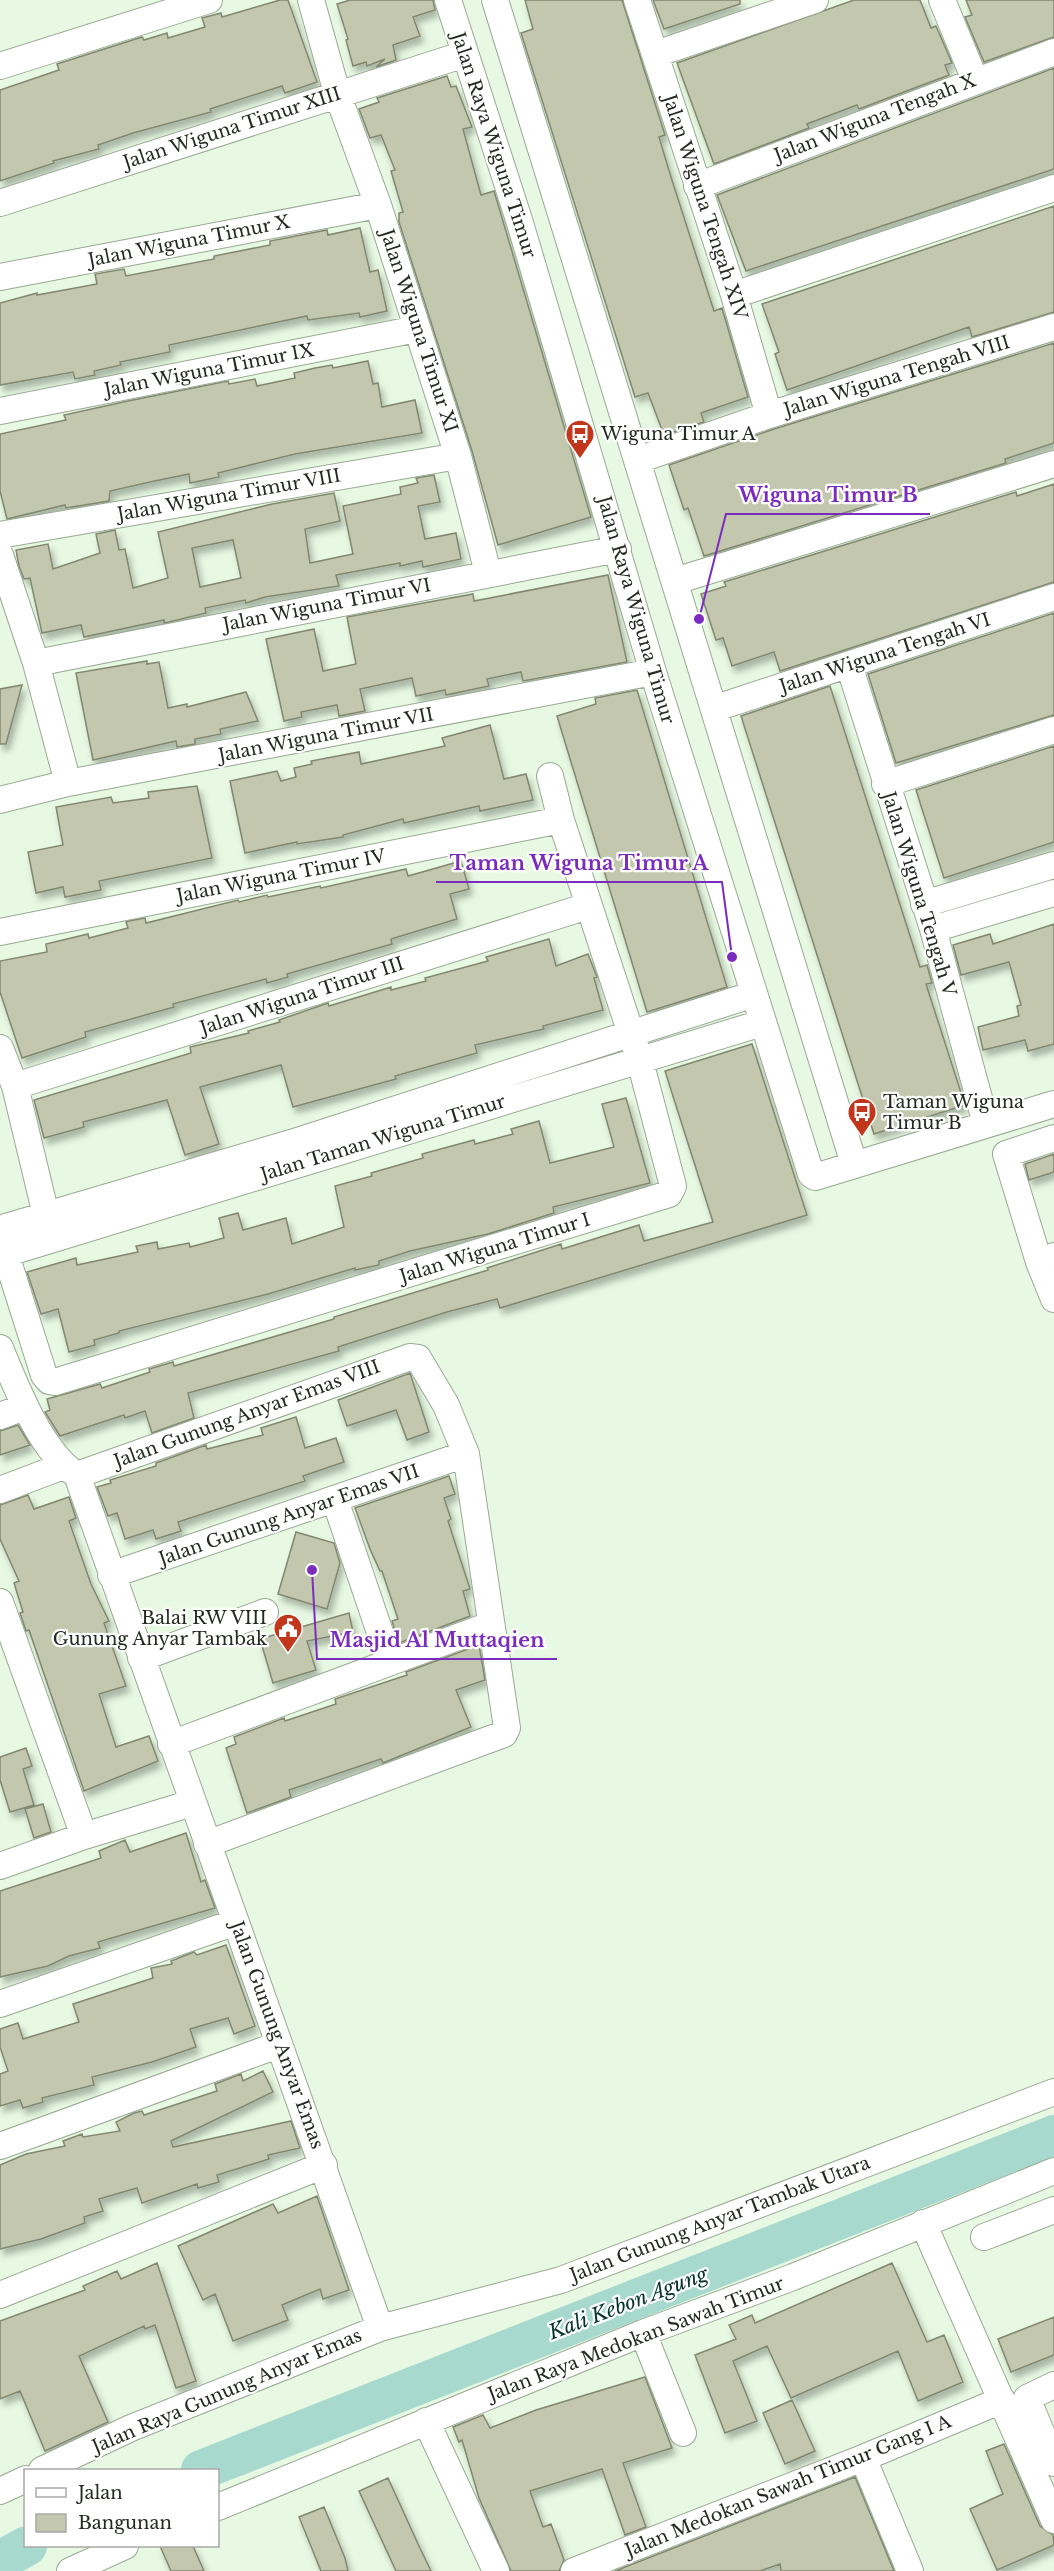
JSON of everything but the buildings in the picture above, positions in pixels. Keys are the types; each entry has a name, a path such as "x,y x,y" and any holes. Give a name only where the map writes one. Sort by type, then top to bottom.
{"street":[{"path":"0,66 209,0"},
{"name":"Jalan Wiguna Timur XI","path":"311,0 337,93 378,205 458,456 488,573"},
{"name":"Jalan Raya Wiguna Timur","path":"448,0 520,223 653,672 811,1174 815,1177 1054,1104"},
{"path":"495,0 716,708 854,1164"},
{"name":"Jalan Wiguna Tengah XIV","path":"637,0 734,295 770,416"},
{"path":"656,54 815,0"},
{"path":"942,0 975,80"},
{"name":"Jalan Wiguna Tengah X","path":"697,186 1054,52"},
{"name":"Jalan Wiguna Timur XIII","path":"0,203 337,93 465,54"},
{"path":"734,295 1054,188"},
{"name":"Jalan Wiguna Timur X","path":"0,277 378,205"},
{"path":"520,223 560,212"},
{"name":"Jalan Wiguna Tengah VIII","path":"638,460 1054,327"},
{"name":"Jalan Wiguna Timur IX","path":"0,411 417,329"},
{"name":"Jalan Wiguna Timur VIII","path":"0,535 458,456"},
{"path":"675,581 1054,464"},
{"name":"Jalan Wiguna Timur VI","path":"36,663 618,549"},
{"path":"0,555 36,663 68,783"},
{"name":"Jalan Wiguna Tengah VI","path":"716,708 1054,597"},
{"name":"Jalan Wiguna Tengah V","path":"849,665 933,929 986,1124"},
{"name":"Jalan Wiguna Timur VII","path":"0,800 68,783 653,672"},
{"path":"885,784 1054,730"},
{"name":"Jalan Wiguna Timur I","path":"1,1241 44,1375 49,1381 55,1382 669,1194 673,1186 640,1061 588,906 550,776"},
{"name":"Jalan Wiguna Timur IV","path":"0,932 561,820"},
{"path":"924,904 1054,865"},
{"path":"933,929 1054,894"},
{"name":"Jalan Wiguna Timur III","path":"15,1086 588,906"},
{"name":"Jalan Taman Wiguna Timur","path":"1,1241 294,1153 630,1032 754,994"},
{"name":"Jalan Taman Wiguna Timur","path":"1,1241 6,1227 46,1215 294,1153 640,1061 762,1023"},
{"path":"0,1048 15,1086 46,1215"},
{"path":"1054,1138 1006,1154 1047,1259 1054,1299"},
{"name":"Jalan Gunung Anyar Emas","path":"0,1348 24,1407 70,1470 111,1575 278,2045 324,2165 380,2328"},
{"name":"Jalan Gunung Anyar Emas VIII","path":"0,1490 70,1470 398,1360 418,1358 446,1405 466,1454"},
{"path":"0,1416 24,1407"},
{"path":"207,1844 497,1738 507,1728 466,1454"},
{"name":"Jalan Gunung Anyar Emas VII","path":"111,1575 466,1454"},
{"path":"335,1500 390,1662"},
{"path":"0,1602 84,1836"},
{"path":"141,1658 265,1612"},
{"path":"171,1744 490,1625"},
{"path":"0,1866 84,1836 192,1803"},
{"path":"0,2004 236,1922"},
{"path":"0,2146 278,2045"},
{"name":"Jalan Gunung Anyar Tambak Utara","path":"380,2328 561,2280 1054,2092"},
{"path":"0,2295 324,2165"},
{"name":"Jalan Raya Medokan Sawah Timur","path":"219,2507 643,2333 924,2226 1054,2171"},
{"path":"984,2237 1054,2210"},
{"path":"924,2226 1054,2520"},
{"name":"Jalan Raya Gunung Anyar Emas","path":"44,2469 131,2428 380,2328"},
{"path":"643,2333 683,2433"},
{"path":"1054,2385 1027,2398 1054,2463"},
{"name":"Jalan Medokan Sawah Timur Gang I A","path":"574,2571 863,2458 1002,2400"},
{"path":"426,2421 496,2571"},
{"path":"863,2458 910,2571"},
{"path":"0,2491 24,2480"},
{"path":"70,2571 95,2565 123,2547"}],"waterway":[{"name":"Kali Kebon Agung","path":"204,2469 1054,2135"},
{"name":"Kali Kebon Agung","path":"0,2561 25,2547"}],"place":[{"name":"Wiguna Timur A","path":"580,460"},
{"name":"Wiguna Timur B","path":"699,619"},
{"name":"Taman Wiguna Timur A","path":"732,957"},
{"name":"Taman Wiguna Timur B","path":"862,1138"},
{"name":"Masjid Al Muttaqien","path":"312,1570"},
{"name":"Balai RW VIII Gunung Anyar Tambak","path":"288,1654"}]}
